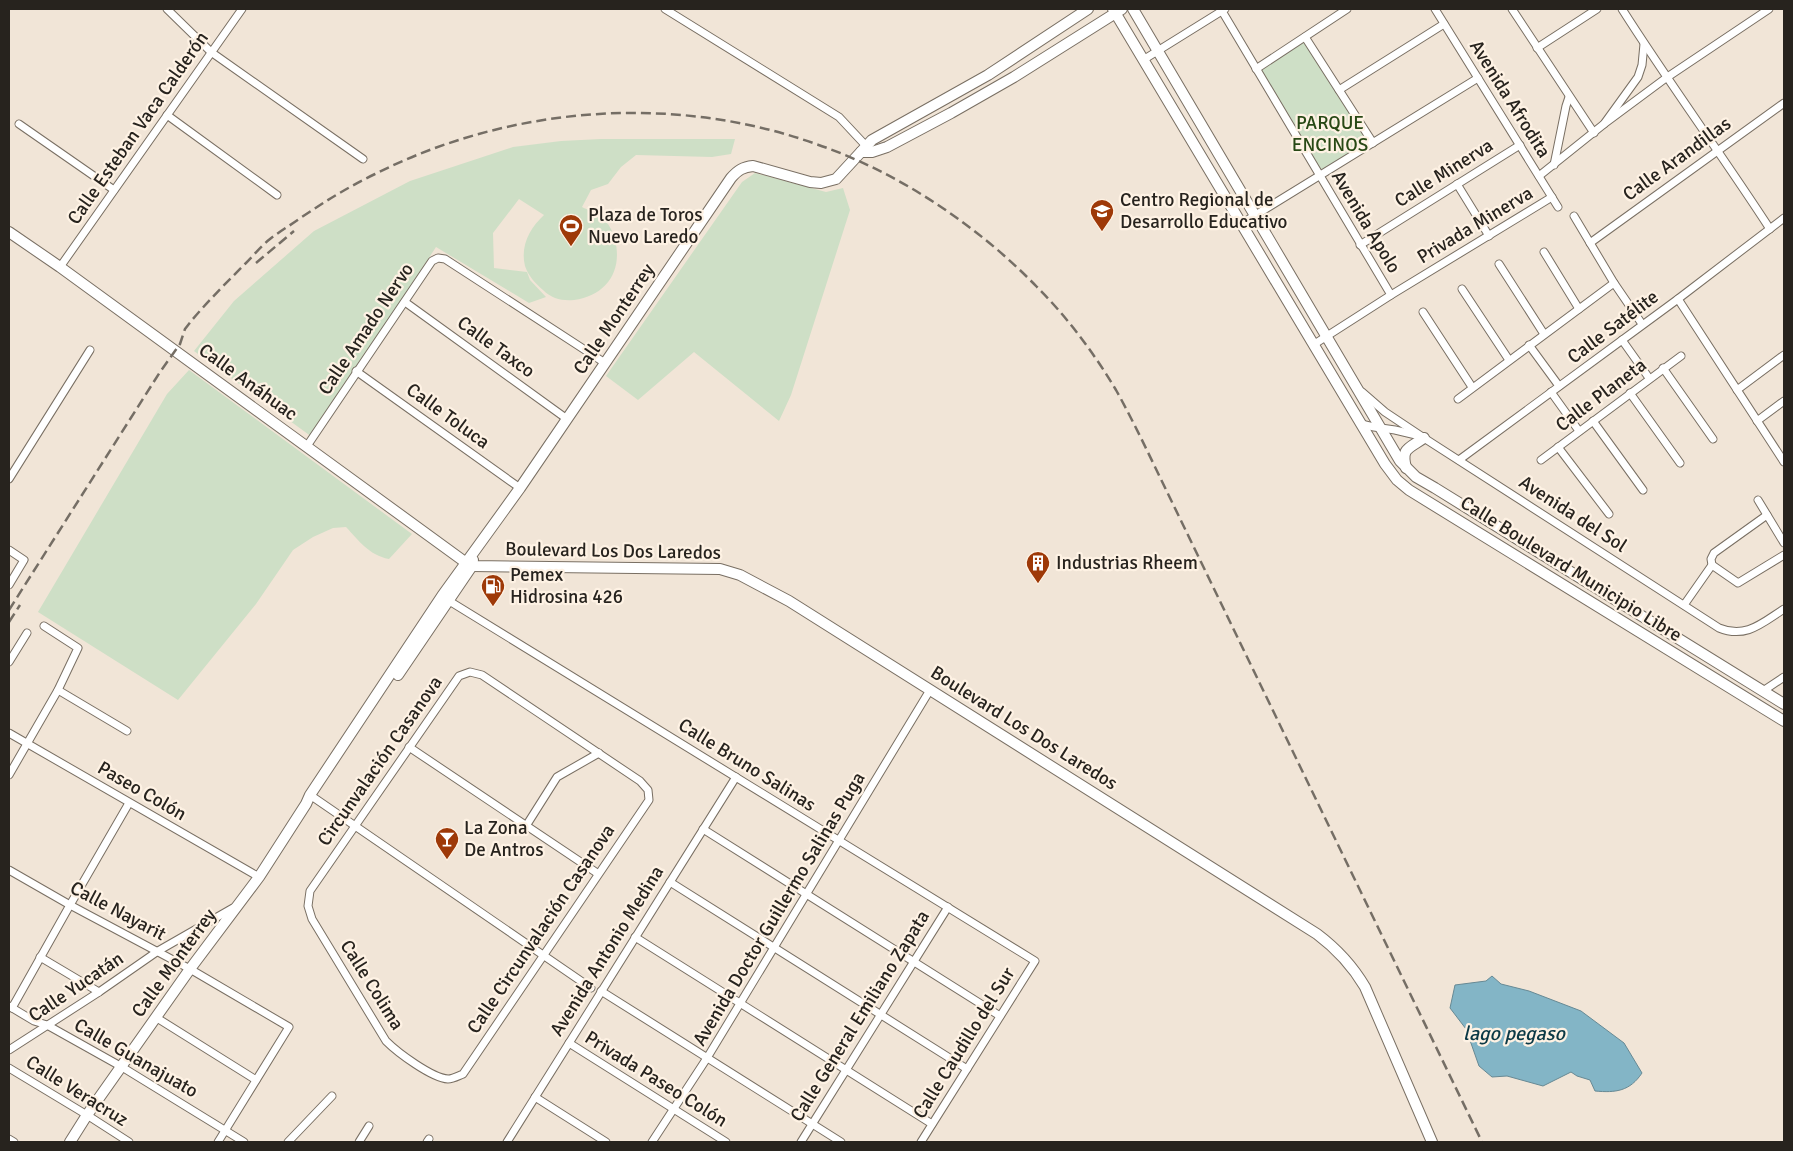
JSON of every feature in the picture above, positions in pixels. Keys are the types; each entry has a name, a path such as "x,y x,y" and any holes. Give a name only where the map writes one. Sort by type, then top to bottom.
{"street":[{"path":"167,9 211,52 363,159"},
{"name":"Calle Esteban Vaca Calderón","path":"60,267 242,9"},
{"path":"665,9 840,117 866,150"},
{"path":"866,150 880,134 988,75 1088,9"},
{"name":"Calle Boulevard Municipio Libre","path":"1133,9 1400,462 1407,469 1443,493 1784,704"},
{"path":"1256,68 1346,9"},
{"name":"Avenida Afrodita","path":"1435,9 1558,207"},
{"path":"1512,9 1594,133"},
{"path":"1537,48 1597,9"},
{"path":"1622,9 1666,78 1716,151 1740,182 1770,229"},
{"path":"1539,176 1666,78 1769,9"},
{"path":"866,150 887,147 951,113 1014,77 1117,10"},
{"name":"Calle Boulevard Municipio Libre","path":"1117,10 1125,29 1143,60 1360,424 1397,480 1409,490 1784,721"},
{"path":"1143,60 1224,10"},
{"name":"Avenida Apolo","path":"1224,10 1256,68 1391,296"},
{"path":"1339,90 1444,24"},
{"path":"1065,44 1078,42 1108,26 1114,25 1125,29"},
{"path":"1305,37 1373,143"},
{"path":"1604,124 1638,77 1642,65 1644,43"},
{"path":"1241,224 1478,78"},
{"path":"1169,103 1184,95"},
{"path":"1554,166 1569,96"},
{"name":"Calle Arandillas","path":"1590,242 1784,103"},
{"path":"167,115 277,195"},
{"path":"20,124 114,190"},
{"name":"Calle Minerva","path":"1360,245 1520,145"},
{"name":"Calle Monterrey","path":"70,1142 190,969 259,877 474,553 731,178 745,166 753,166 810,182 830,182 841,175 866,150"},
{"path":"1458,184 1489,236"},
{"name":"Privada Minerva","path":"1314,345 1552,197"},
{"path":"1574,216 1614,283 1642,324"},
{"name":"Calle Satélite","path":"1459,460 1678,299 1784,218"},
{"name":"Calle Anáhuac","path":"11,237 60,267 468,564"},
{"path":"1544,252 1579,309"},
{"name":"Calle Amado Nervo","path":"306,446 356,371 406,302 432,261 438,258 445,259 605,363"},
{"path":"1499,264 1544,334"},
{"path":"1458,399 1614,283"},
{"path":"1462,289 1509,360"},
{"path":"1678,299 1784,462"},
{"name":"Calle Taxco","path":"406,302 566,419"},
{"path":"1423,312 1472,387"},
{"path":"1622,340 1649,378"},
{"path":"1529,345 1560,386"},
{"path":"9,479 90,350"},
{"path":"1737,390 1784,355"},
{"name":"Calle Planeta","path":"1540,460 1680,356"},
{"path":"1663,368 1713,439"},
{"name":"Calle Toluca","path":"356,371 520,488"},
{"name":"Avenida del Sol","path":"1353,382 1377,405 1424,438 1719,628 1738,633 1760,625 1784,610"},
{"path":"1551,392 1580,431"},
{"path":"1630,393 1680,463"},
{"path":"1757,420 1784,401"},
{"path":"1593,421 1642,490"},
{"path":"1360,424 1395,430 1424,438"},
{"path":"1407,469 1405,452 1424,438"},
{"path":"1558,447 1609,514"},
{"path":"1758,500 1784,543"},
{"path":"1684,605 1712,565 1711,559 1714,553 1767,515"},
{"path":"9,550 24,560 9,584"},
{"path":"1712,565 1738,583 1784,555"},
{"name":"Boulevard Los Dos Laredos","path":"468,564 720,569 730,570 773,591 1332,945 1351,966 1364,987 1432,1142"},
{"name":"Calle Bruno Salinas","path":"445,598 1035,960"},
{"path":"9,775 58,690 78,648 44,626"},
{"path":"9,662 27,633"},
{"name":"Circunvalación Casanova","path":"308,906 310,892 354,826 459,676 470,672 482,675 640,781 648,790"},
{"path":"1763,691 1784,677"},
{"path":"58,690 127,731"},
{"name":"Avenida Doctor Guillermo Salinas Puga","path":"652,1142 707,1058 930,690"},
{"name":"Paseo Colón","path":"9,733 259,877"},
{"path":"409,747 598,873"},
{"path":"526,826 558,777 599,753"},
{"name":"Avenida Antonio Medina","path":"507,1142 736,777"},
{"name":"Calle Circunvalación Casanova","path":"450,1080 463,1074 648,800 648,790"},
{"path":"310,799 354,826 591,988"},
{"path":"10,1007 129,803"},
{"path":"703,829 1000,1016"},
{"name":"Calle Nayarit","path":"9,870 190,969 289,1028 256,1080"},
{"path":"670,882 967,1069"},
{"name":"Calle Yucatán","path":"9,1050 158,951 238,905"},
{"name":"Calle Colima","path":"308,906 312,919 386,1041 394,1049 437,1077 450,1080"},
{"name":"Calle General Emiliano Zapata","path":"801,1142 948,907"},
{"path":"635,937 932,1124"},
{"path":"40,957 99,992"},
{"name":"Calle Caudillo del Sur","path":"921,1142 1035,960"},
{"path":"601,991 841,1142"},
{"name":"Calle Guanajuato","path":"10,1007 34,1021 47,1025 122,1067 244,1142"},
{"path":"157,1018 256,1080 218,1142"},
{"name":"Privada Paseo Colón","path":"569,1043 726,1142"},
{"name":"Calle Veracruz","path":"9,1068 128,1142"},
{"path":"288,1142 332,1096"},
{"path":"535,1096 606,1142"},
{"path":"359,1142 368,1126"},
{"path":"9,1139 14,1142"}],"green space":[{"name":"PARQUE ENCINOS","path":"1305,37 1373,143 1320,176 1256,69"},
{"path":"601,139 735,139 731,154 712,157 636,155 621,167 608,184 591,190 582,207 607,222 613,234 617,251 614,272 610,280 595,293 585,298 561,300 546,293 532,280 525,266 525,245 534,226 544,215 519,199 493,233 494,268 527,272 530,280 546,297 529,303 436,247 312,437 194,351 234,301 314,231 410,181 513,147 561,141"},
{"path":"755,173 826,192 843,188 850,210 791,395 779,421 694,352 638,400 606,376 742,182"},
{"path":"189,370 412,534 389,559 370,551 346,527 333,528 313,537 293,550 256,604 178,700 38,612 167,394"}],"water":[{"name":"lago pegaso","path":"1492,976 1501,984 1529,991 1581,1011 1624,1043 1642,1073 1633,1084 1622,1090 1610,1092 1595,1091 1590,1080 1571,1072 1543,1086 1507,1076 1492,1077 1479,1066 1466,1029 1450,1008 1455,985 1486,981"}],"railway":[{"path":"9,610 160,372 180,344 185,329 192,320 267,242 346,189 427,151 481,133 536,121 592,114 649,113 706,118 762,128 816,144 877,169 906,185 935,203 989,242 1014,264 1048,299 1080,336 1099,363 1116,390 1141,439 1482,1142"},
{"path":"256,263 294,231"},
{"path":"9,622 20,605"}],"place":[{"name":"Centro Regional de Desarrollo Educativo","path":"1102,232"},
{"name":"Plaza de Toros Nuevo Laredo","path":"571,247"},
{"name":"Industrias Rheem","path":"1038,584"},
{"name":"Pemex Hidrosina 426","path":"493,607"},
{"name":"La Zona De Antros","path":"447,860"}]}
